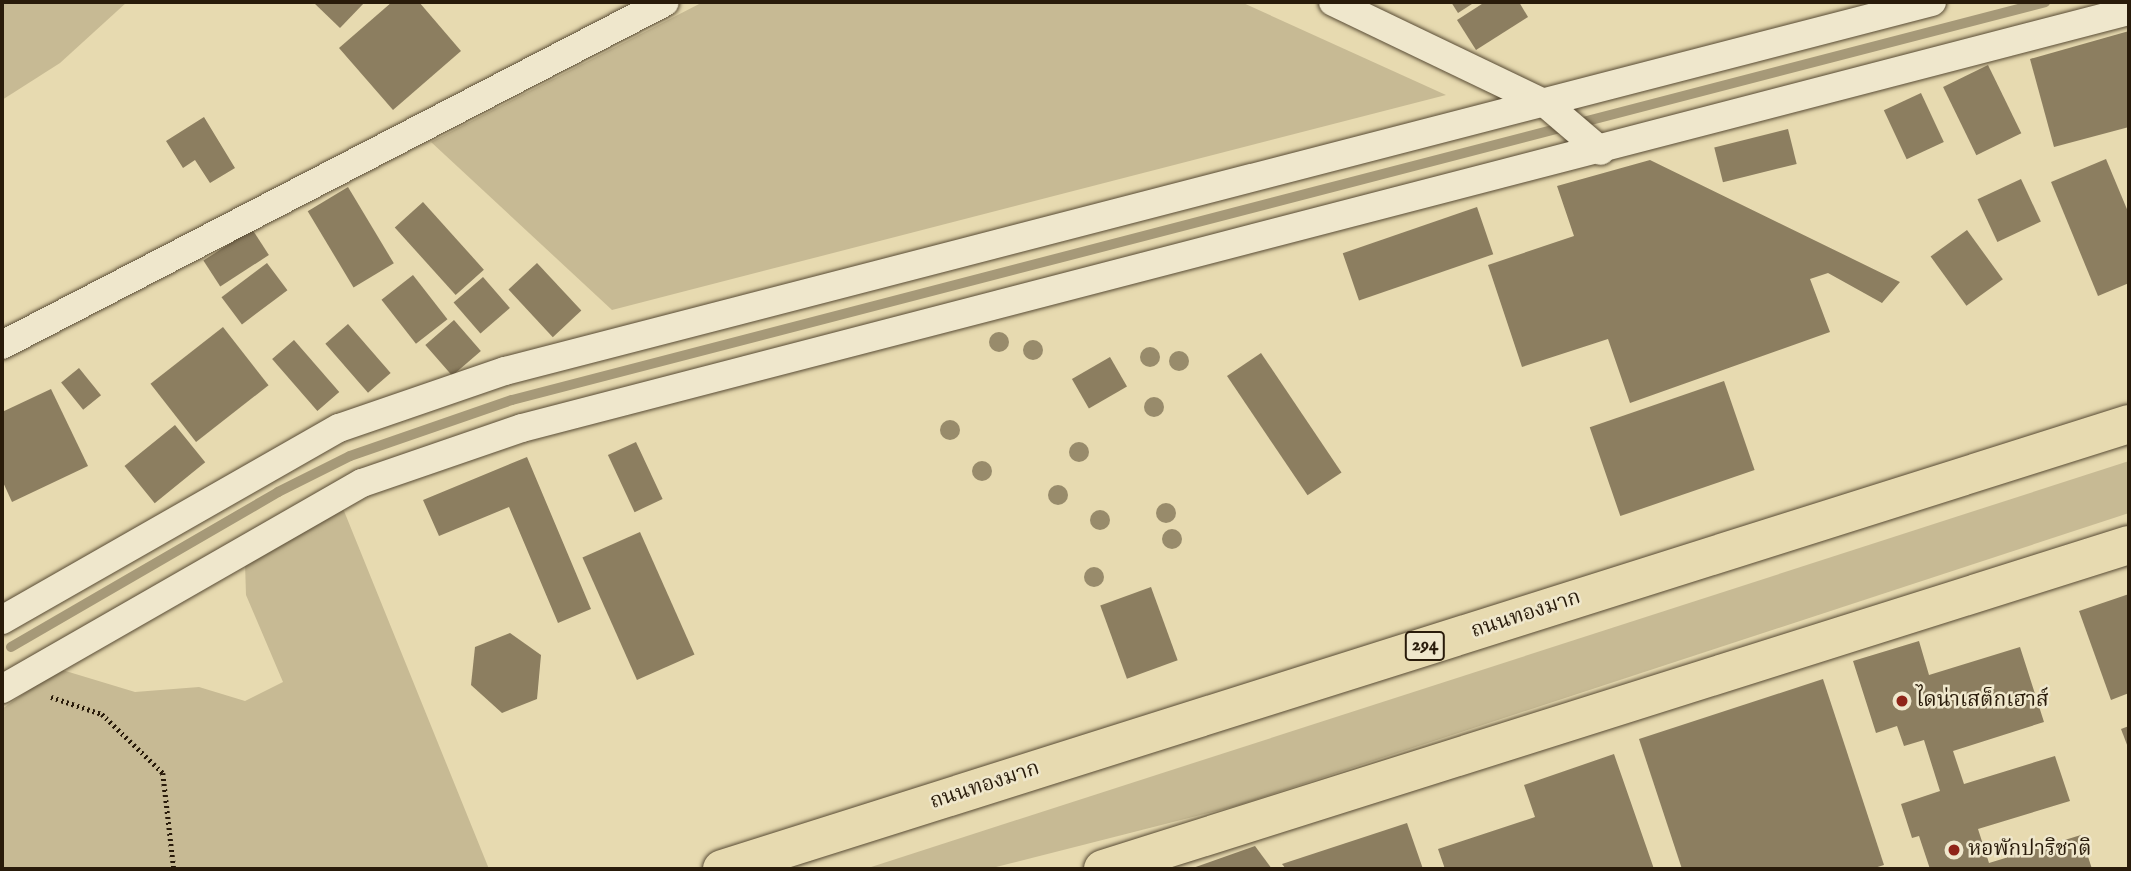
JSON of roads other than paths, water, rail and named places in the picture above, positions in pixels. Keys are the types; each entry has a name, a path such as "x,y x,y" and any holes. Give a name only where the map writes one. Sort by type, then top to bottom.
{"main road":[{"name":"ถนนทองมาก","path":"722,869 2129,424"},
{"path":"1103,869 2129,545"}],"street":[{"path":"2,345 665,2"},
{"path":"1333,2 1546,104 1601,151"},
{"path":"2,620 339,428 505,371 1546,104 1932,2"},
{"path":"5,681 362,483 522,428 1601,151 2129,11"}],"waterway":[{"path":"11,647 278,492 350,456 512,400 2045,2"}],"place":[{"name":"ไดน่าเสต็กเฮาส์","path":"1902,701"},
{"name":"หอพักปาริชาติ","path":"1954,850"}]}
